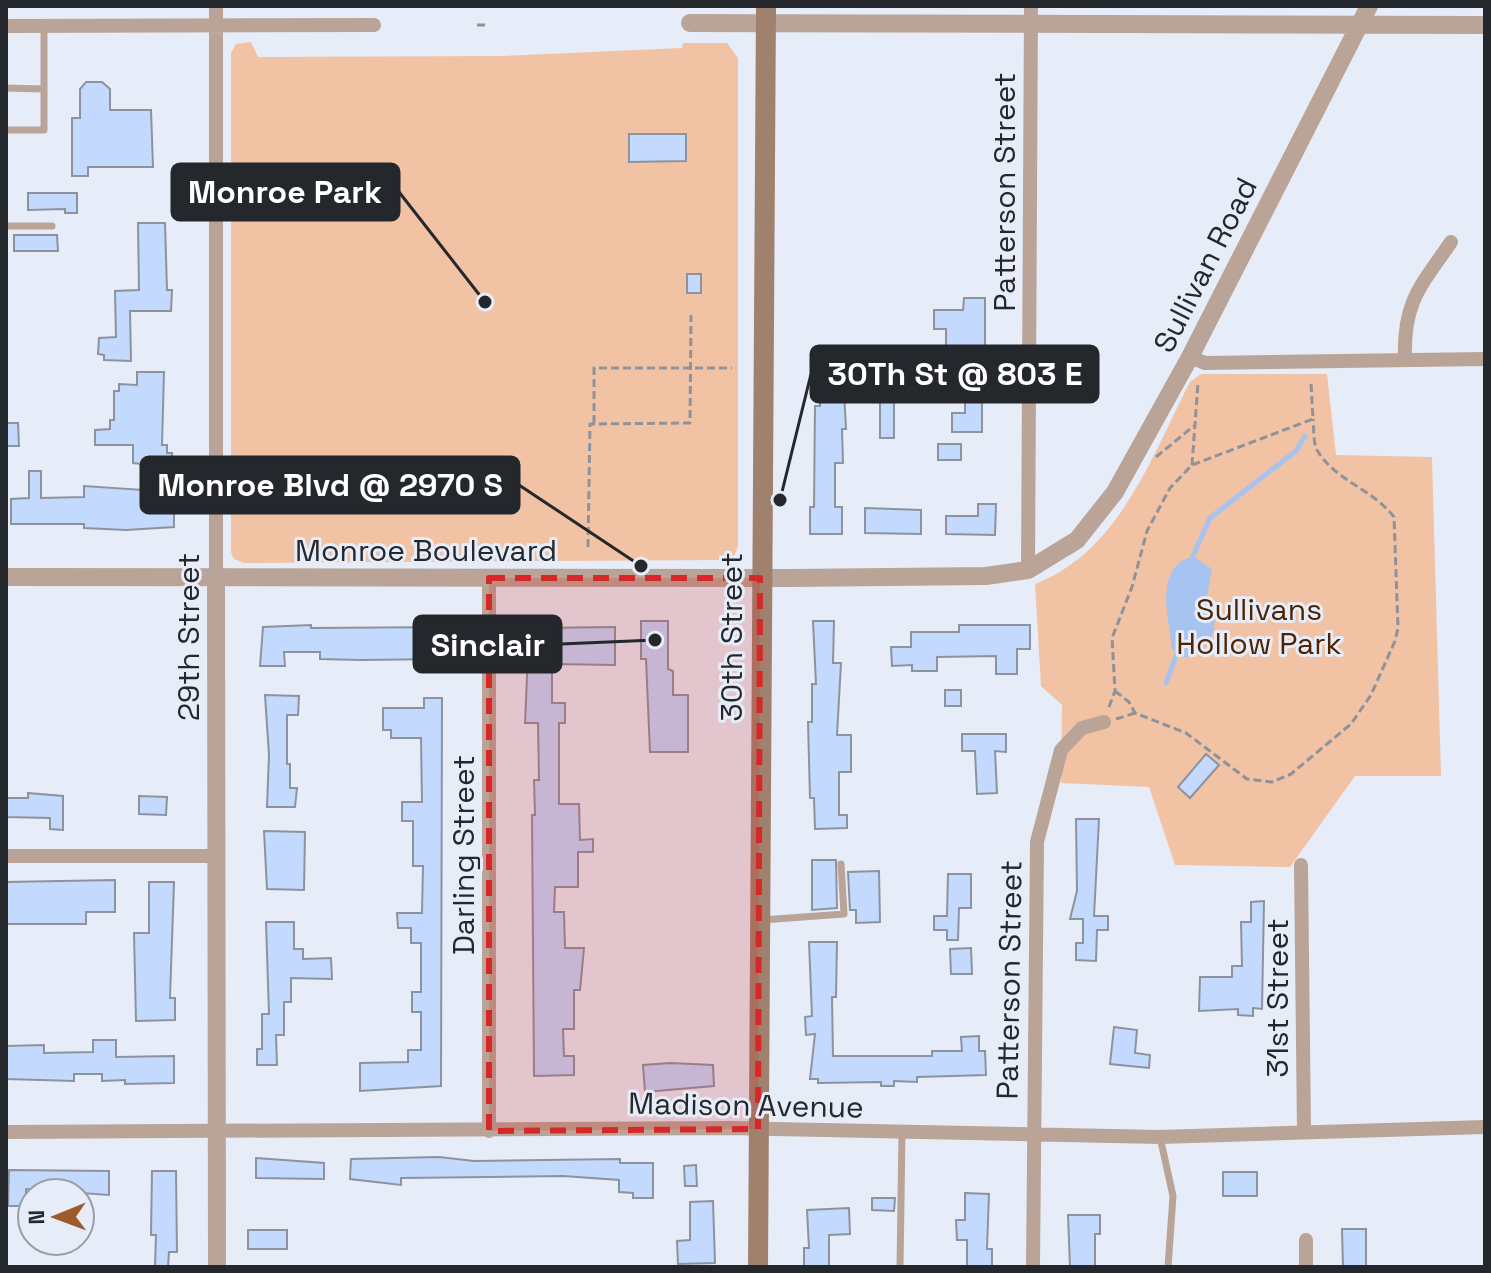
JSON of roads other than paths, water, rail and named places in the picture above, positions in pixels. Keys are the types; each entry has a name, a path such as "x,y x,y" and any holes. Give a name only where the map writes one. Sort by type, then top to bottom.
{"main road":[{"name":"30th Street","path":"758,1267 766,14"}],"street":[{"name":"29th Street","path":"216,6 217,1267"},
{"name":"Sullivan Road","path":"1077,540 1115,492 1190,357 1369,6"},
{"path":"690,23 766,14 1031,16 1359,26 1485,25"},
{"name":"Patterson Street","path":"1028,570 1031,16"},
{"path":"6,26 374,25"},
{"path":"1405,359 1404,330 1411,299 1451,242"},
{"path":"1190,357 1205,363 1485,359"},
{"name":"Monroe Boulevard","path":"6,577 986,576 1028,570 1077,540"},
{"name":"Darling Street","path":"489,578 489,1131"},
{"name":"Patterson Street","path":"1033,1267 1037,842 1061,750 1082,728 1104,722"},
{"path":"6,856 216,856"},
{"name":"31st Street","path":"1301,865 1304,1131"},
{"name":"Madison Avenue","path":"6,1132 758,1129 1160,1137 1485,1127"},
{"path":"1306,1240 1306,1267"}],"lane":[{"path":"6,130 44,130 44,26"},
{"path":"6,88 44,89"},
{"path":"6,226 52,226"},
{"path":"762,920 844,914 841,864"},
{"path":"900,1267 902,1132"},
{"path":"1160,1137 1173,1196 1168,1267"}],"water":[{"path":"1193,556 1212,569 1207,597 1215,612 1214,631 1206,645 1187,657 1176,656 1172,648 1167,608 1168,582 1180,562"}],"waterway":[{"path":"1193,556 1210,518 1296,451 1305,436"},
{"path":"1166,683 1176,656"}],"place":[{"name":"Monroe Park","path":"485,302"},
{"name":"30Th St @ 803 E","path":"780,500"},
{"name":"Monroe Blvd @ 2970 S","path":"641,566"},
{"name":"Sinclair","path":"655,640"}],"park label":[{"name":"Sullivans Hollow Park","path":"1259,626"}]}
